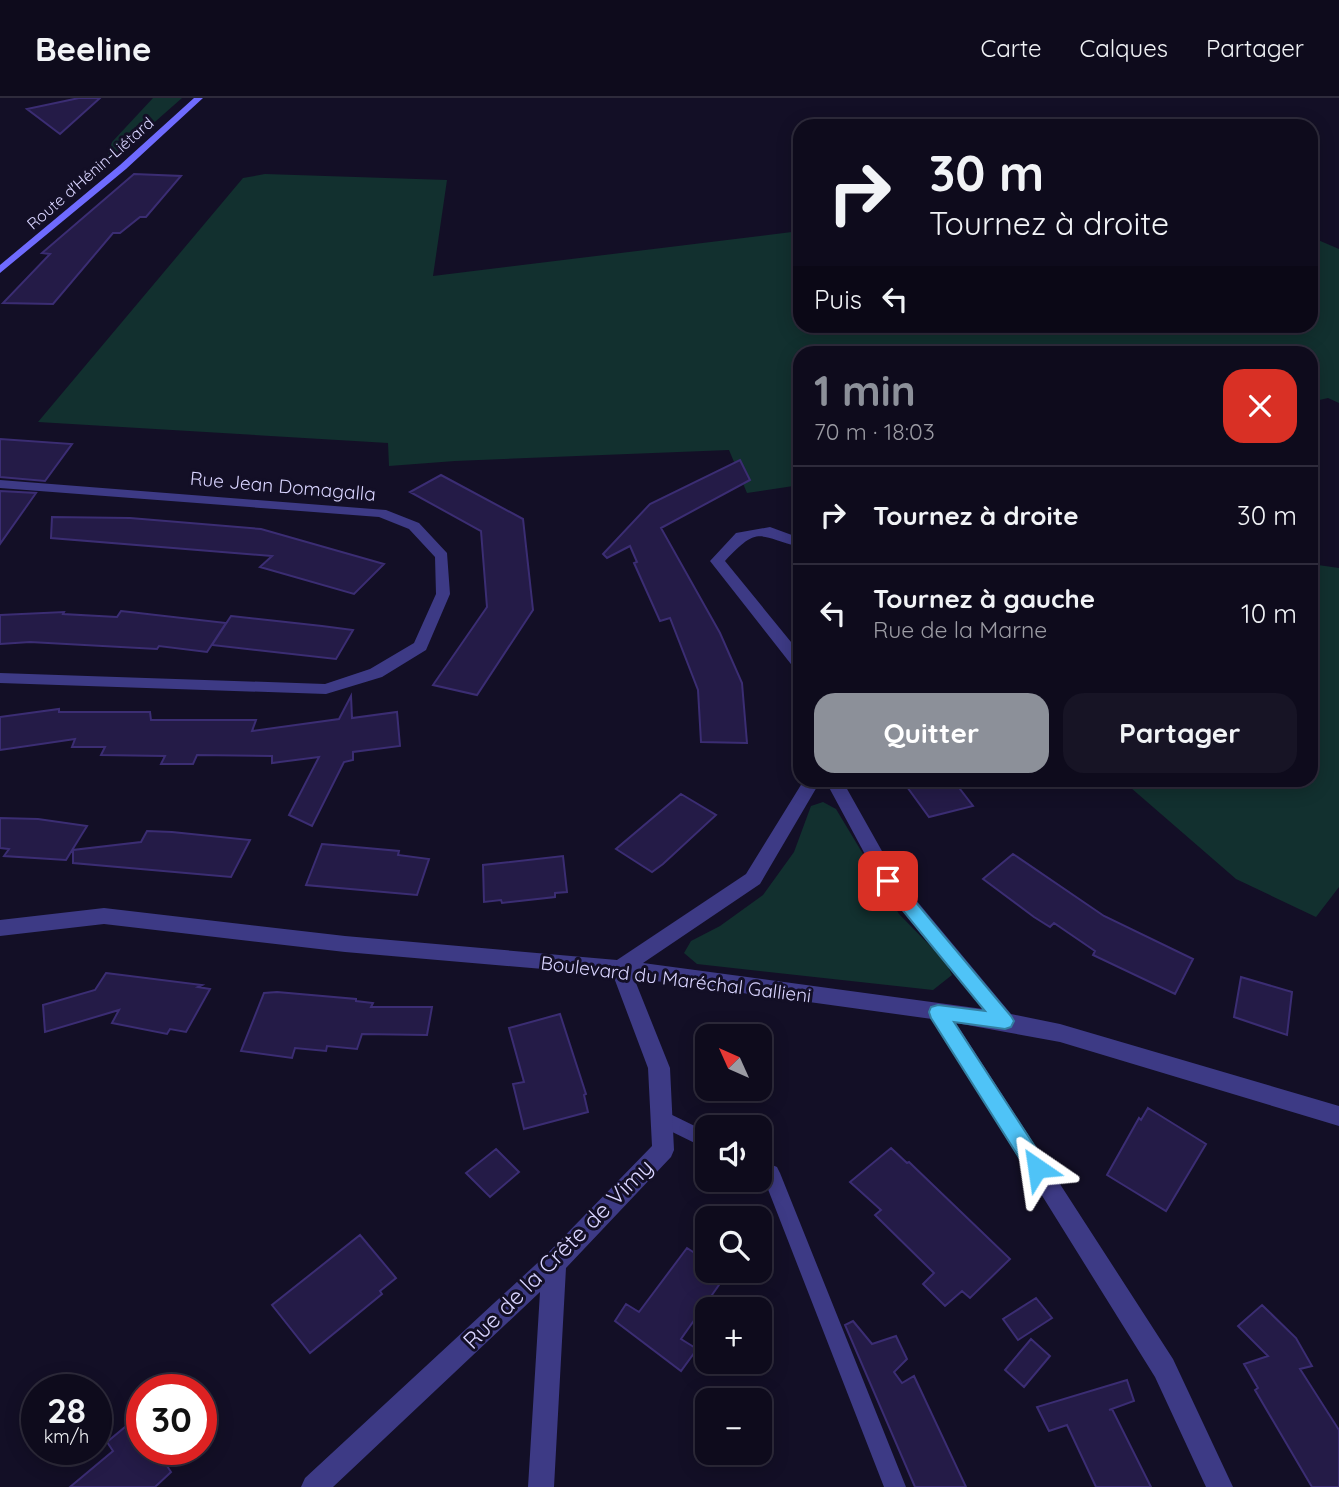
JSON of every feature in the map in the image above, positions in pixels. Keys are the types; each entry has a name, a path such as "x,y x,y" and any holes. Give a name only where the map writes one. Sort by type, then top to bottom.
{"main road":[{"name":"Route d'Hénin-Liétard","path":"0,270 123,167 199,98"}],"street":[{"name":"Rue Jean Domagalla","path":"0,484 381,513 414,526 442,556 443,594 421,646 376,673 326,689 0,678"},
{"path":"793,540 770,531 741,536 717,561 793,655"},
{"path":"620,968 753,879 809,787"},
{"path":"837,787 888,881 1005,1021"},
{"name":"Boulevard du Maréchal Gallieni","path":"0,928 104,916 345,944 620,968 1005,1021 1060,1033 1339,1116"},
{"name":"Rue de la Crête de Vimy","path":"314,1487 554,1263 663,1150 659,1068 620,968"},
{"path":"938,1012 1164,1368 1220,1487"},
{"path":"541,1487 554,1263"}],"lane":[{"path":"662,1118 695,1135"},
{"path":"772,1176 895,1487"}],"green space":[{"path":"153,98 182,98 114,158 107,158 112,142"},
{"path":"265,174 447,180 433,276 793,232 793,333 1318,333 1318,240 1339,249 1339,403 1328,398 1318,400 1318,346 793,346 793,486 747,493 729,450 389,466 388,443 38,422 243,178"},
{"path":"1318,565 1339,568 1339,887 1316,917 1236,879 1130,787 1318,787"},
{"path":"823,802 836,809 899,914 945,961 952,975 933,990 697,964 684,953 691,941 720,926 763,895 794,852 811,806"}],"building":[{"path":"79,98 100,98 60,134 27,109"},
{"path":"134,174 181,176 146,217 140,217 120,233 113,233 53,304 3,303 50,254 42,253"},
{"path":"0,439 72,444 45,481 0,477"},
{"path":"740,460 750,480 661,528 720,633 742,683 747,743 701,742 698,690 670,618 660,621 634,563 637,562 630,546 607,558 603,554 650,504"},
{"path":"441,475 523,519 533,610 477,695 433,685 487,607 481,531 410,492"},
{"path":"0,491 36,493 0,544"},
{"path":"52,517 130,518 261,529 384,564 354,594 260,567 272,556 51,538"},
{"path":"121,611 226,623 207,652 159,646 157,649 30,642 0,644 0,615 64,612 63,614 117,617"},
{"path":"231,616 353,630 336,659 212,645"},
{"path":"351,696 352,718 397,712 400,746 353,752 353,760 344,762 312,826 289,815 319,757 272,763 272,756 197,755 193,764 161,764 165,756 101,755 105,747 72,747 75,739 0,750 0,717 59,709 59,712 150,712 151,720 256,720 252,731 339,719"},
{"path":"907,787 958,787 973,806 929,817"},
{"path":"681,794 716,815 663,864 652,872 616,849"},
{"path":"0,818 38,819 87,826 66,860 4,856 9,849 0,848"},
{"path":"147,831 250,840 231,877 73,863 73,850 141,842"},
{"path":"322,844 399,851 398,855 429,859 417,895 306,885"},
{"path":"1013,854 1104,916 1193,959 1175,994 1093,955 1095,951 1054,923 1050,927 1034,917 983,879"},
{"path":"563,856 567,892 555,893 555,897 502,903 501,900 484,902 483,865"},
{"path":"106,973 202,985 198,987 210,989 186,1032 170,1029 167,1034 112,1023 119,1010 45,1032 43,1005 95,990"},
{"path":"1241,977 1292,992 1287,1035 1234,1017"},
{"path":"264,993 356,999 373,1003 371,1007 432,1007 427,1035 362,1034 357,1049 327,1046 326,1051 295,1048 292,1058 241,1051"},
{"path":"560,1014 586,1094 588,1112 524,1129 513,1084 524,1082 509,1028"},
{"path":"1148,1108 1206,1144 1166,1211 1107,1175 1139,1118 1141,1120"},
{"path":"891,1148 1010,1259 970,1298 962,1291 945,1306 923,1284 934,1273 875,1215 881,1210 850,1182"},
{"path":"496,1149 519,1172 490,1197 466,1173"},
{"path":"360,1235 396,1278 380,1291 382,1294 310,1353 272,1305"},
{"path":"687,1248 695,1253 695,1283 720,1283 711,1297 695,1297 695,1319 681,1339 695,1348 695,1352 681,1371 615,1321 626,1304 639,1312"},
{"path":"1036,1298 1052,1318 1018,1340 1003,1319"},
{"path":"1262,1305 1296,1338 1312,1366 1300,1369 1339,1430 1339,1487 1312,1487 1255,1390 1258,1388 1244,1364 1268,1356 1238,1326"},
{"path":"853,1321 872,1344 896,1336 907,1359 894,1372 902,1383 914,1376 966,1487 915,1487 845,1325"},
{"path":"1031,1339 1050,1356 1024,1387 1005,1370"},
{"path":"1127,1380 1134,1401 1109,1410 1112,1409 1151,1487 1096,1487 1067,1425 1049,1431 1037,1407"},
{"path":"126,1426 126,1465 166,1465 171,1472 155,1487 70,1487 96,1465 112,1465 112,1438"}],"route":[{"path":"888,881 1005,1021 938,1012 1037,1168"}]}
